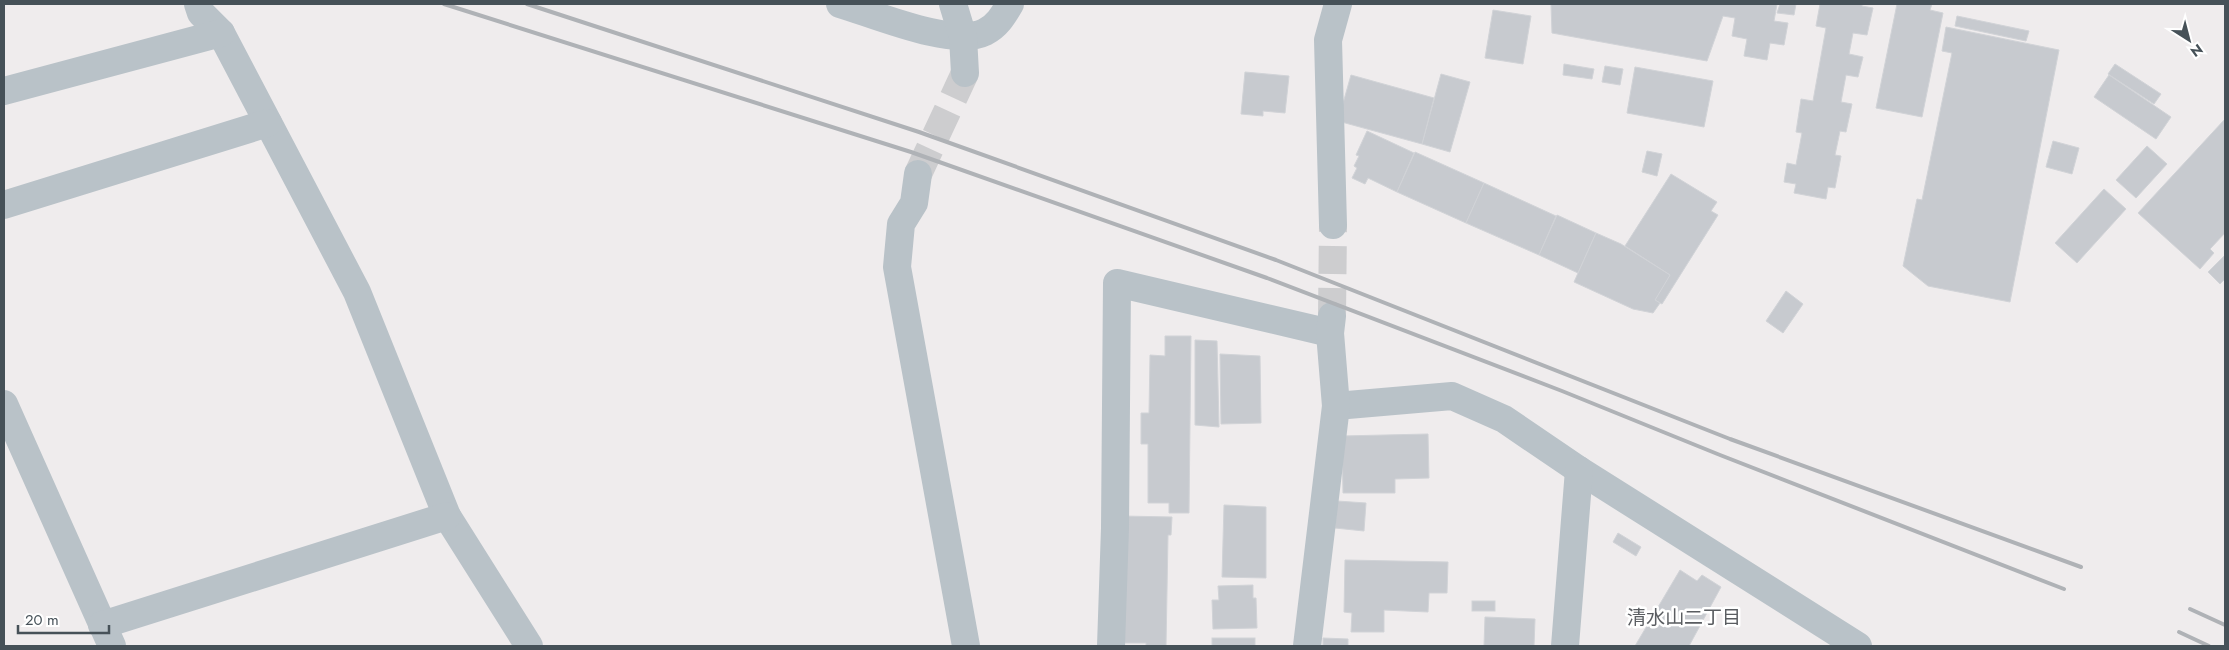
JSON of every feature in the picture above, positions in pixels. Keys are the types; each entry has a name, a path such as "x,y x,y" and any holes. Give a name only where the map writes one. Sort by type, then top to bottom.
{"street":[{"path":"198,4 201,13 221,33 357,292 447,516 530,646"},
{"path":"840,4 942,35 963,37 984,32 990,28 1001,20 1010,4"},
{"path":"953,4 963,37 965,73"},
{"path":"1333,225 1328,40 1338,4"},
{"path":"4,91 221,33"},
{"path":"4,205 268,123"},
{"path":"918,174 914,203 901,224 896,267 966,646"},
{"path":"1111,646 1115,528 1117,283 1331,324 1336,406 1307,646"},
{"path":"1336,406 1452,396 1504,419 1579,470 1858,646"},
{"path":"4,404 107,635 447,516"},
{"path":"1565,646 1579,470"}],"building":[{"path":"1551,4 1777,4 1774,21 1788,23 1784,45 1770,43 1767,60 1744,56 1747,39 1732,36 1735,18 1723,16 1707,61 1552,33"},
{"path":"1780,4 1796,4 1794,15 1777,13"},
{"path":"1820,4 1862,4 1862,6 1873,8 1867,35 1853,33 1849,54 1863,57 1858,77 1846,75 1841,102 1852,104 1846,132 1840,131 1835,155 1841,156 1835,188 1828,187 1826,199 1794,193 1796,184 1784,182 1787,163 1796,165 1802,133 1796,132 1801,99 1813,101 1826,28 1816,26"},
{"path":"1897,4 1932,4 1930,10 1943,13 1922,117 1876,108"},
{"path":"1493,10 1531,16 1523,64 1485,58"},
{"path":"1957,16 2029,31 2026,41 1955,26"},
{"path":"1946,27 2059,50 2010,302 1928,286 1903,266 1917,199 1922,200 1952,53 1942,51"},
{"path":"1564,64 1594,69 1592,79 1563,75"},
{"path":"2115,64 2161,94 2154,104 2108,74"},
{"path":"1605,66 1623,69 1620,85 1602,82"},
{"path":"1635,67 1713,81 1704,127 1627,113"},
{"path":"1245,72 1289,76 1285,113 1263,111 1263,116 1241,114"},
{"path":"1441,74 1470,82 1450,152 1422,144"},
{"path":"1351,75 1434,98 1422,144 1338,121"},
{"path":"2109,75 2171,117 2156,139 2094,97"},
{"path":"2225,119 2225,233 2210,249 2214,253 2200,269 2138,213"},
{"path":"1367,131 1414,153 1397,192 1368,178 1365,184 1352,178 1357,168 1354,166 1359,156 1356,155"},
{"path":"2053,141 2079,148 2072,174 2046,167"},
{"path":"2147,146 2167,164 2136,198 2116,180"},
{"path":"1647,151 1662,154 1657,176 1642,172"},
{"path":"1415,152 1484,183 1466,223 1397,192"},
{"path":"1671,174 1717,202 1711,211 1718,215 1662,304 1655,300 1670,275 1625,246"},
{"path":"1484,183 1556,216 1539,255 1466,223"},
{"path":"2104,189 2126,209 2077,263 2055,243"},
{"path":"1557,215 1596,233 1578,273 1539,255"},
{"path":"1596,233 1621,244 1670,275 1655,300 1660,303 1653,313 1633,309 1574,282"},
{"path":"2225,255 2225,279 2220,284 2208,272"},
{"path":"1786,291 1803,304 1783,333 1766,321"},
{"path":"1165,336 1191,336 1189,513 1169,513 1169,503 1148,503 1148,444 1141,444 1141,413 1149,413 1150,355 1165,356"},
{"path":"1195,340 1217,341 1219,427 1195,425"},
{"path":"1220,354 1260,356 1261,423 1221,424"},
{"path":"1428,434 1429,478 1395,479 1395,493 1343,493 1342,436"},
{"path":"1337,501 1366,503 1364,531 1335,528"},
{"path":"1224,505 1266,507 1266,578 1222,577"},
{"path":"1122,516 1172,517 1171,535 1168,535 1166,646 1146,646 1146,643 1124,643"},
{"path":"1618,533 1641,547 1636,556 1613,542"},
{"path":"1345,560 1448,562 1447,593 1429,593 1428,612 1384,610 1384,632 1351,632 1352,613 1344,612"},
{"path":"1680,570 1697,581 1702,575 1721,587 1689,646 1635,646"},
{"path":"1253,585 1253,598 1256,598 1257,628 1213,629 1212,600 1219,600 1218,586"},
{"path":"1472,601 1495,601 1495,611 1472,611"},
{"path":"1485,617 1535,619 1534,646 1484,646"},
{"path":"1212,638 1255,638 1255,646 1212,646"},
{"path":"1323,638 1348,639 1348,646 1323,646"}],"tunnel":[{"path":"918,174 965,73"},
{"path":"1332,316 1333,225"}],"railway":[{"path":"444,4 911,152 1267,278 1562,391 1720,455 2064,589"},
{"path":"527,4 919,132 1276,260 1730,439 2081,567"},
{"path":"2190,609 2225,625"},
{"path":"2179,632 2209,646"}],"district":[{"name":"清水山二丁目","path":"1684,617"}]}
